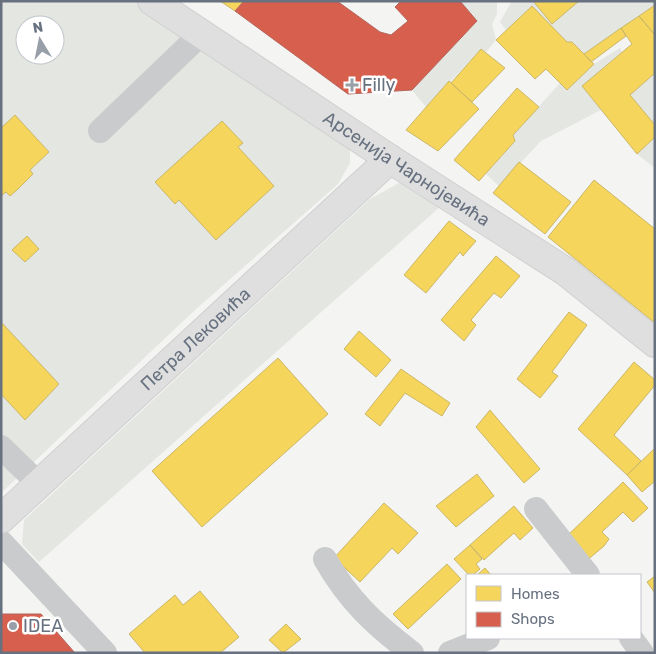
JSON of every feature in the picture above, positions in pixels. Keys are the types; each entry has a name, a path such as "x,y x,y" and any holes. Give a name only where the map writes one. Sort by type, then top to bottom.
{"street":[{"name":"Арсенија Чарнојевића","path":"152,1 390,159 565,271 655,344"},
{"path":"100,132 201,34"},
{"name":"Петра Лековића","path":"1,519 390,159"},
{"path":"1,447 38,484"},
{"path":"536,508 587,574"},
{"path":"1,542 105,653"},
{"path":"325,559 338,581 376,626 412,653"},
{"path":"450,653 485,639"},
{"path":"632,639 642,653"}],"shaded area":[{"path":"1,1 139,1 350,147 350,163 338,184 195,310 1,493"},
{"path":"460,1 497,2 497,14 492,24 496,40 486,52 481,49 426,107 412,90 477,22"},
{"path":"512,1 533,1 552,24 579,1 655,1 655,5 584,54 572,43 567,42 532,6 506,30 500,22"},
{"path":"620,48 622,52 582,86 601,110 541,141 499,186 486,174 515,141 513,135 560,83 567,90 594,64"},
{"path":"655,73 655,125 630,95"},
{"path":"655,137 655,168 637,154"},
{"path":"401,182 441,206 39,562 22,544 24,520 370,199"}],"building: Homes":[{"path":"220,1 244,1 235,11"},
{"path":"533,1 579,1 552,24"},
{"path":"655,5 655,35 639,16"},
{"path":"532,6 567,42 572,42 594,64 567,90 546,69 535,79 496,40"},
{"path":"639,16 655,35 655,73 630,95 655,125 655,137 637,154 582,86 632,44 621,28"},
{"path":"621,28 626,36 591,62 584,54"},
{"path":"481,49 505,68 472,102 451,83"},
{"path":"449,81 479,109 438,151 406,130"},
{"path":"517,88 539,107 513,135 515,141 479,181 454,160"},
{"path":"15,115 49,152 30,170 33,174 18,189 10,196 6,192 1,196 1,128"},
{"path":"222,121 243,143 238,147 274,186 216,240 179,200 175,204 155,182"},
{"path":"519,162 571,202 545,234 493,193"},
{"path":"594,180 655,229 655,323 548,237"},
{"path":"449,221 476,241 463,256 460,252 426,293 404,275"},
{"path":"27,236 39,249 25,262 12,250"},
{"path":"496,256 520,276 501,298 494,293 471,320 476,325 464,341 441,320"},
{"path":"569,312 587,325 552,372 558,376 540,398 517,379"},
{"path":"1,322 59,384 25,420 1,394"},
{"path":"359,331 391,360 376,377 344,349"},
{"path":"278,358 328,414 202,527 152,471"},
{"path":"634,362 655,380 655,385 614,435 641,461 627,475 578,429"},
{"path":"401,369 450,403 442,416 405,393 380,426 365,414"},
{"path":"490,410 540,469 524,483 476,427"},
{"path":"655,448 655,481 642,492 627,475"},
{"path":"477,474 494,496 456,527 436,506"},
{"path":"623,482 648,508 633,522 623,512 602,532 609,539 604,546 585,562 566,537"},
{"path":"384,503 418,533 398,554 392,548 360,582 334,558"},
{"path":"514,506 533,528 520,540 514,533 484,560 470,545"},
{"path":"470,545 482,559 476,564 480,569 474,574 468,574 454,559"},
{"path":"447,564 461,579 408,629 393,614"},
{"path":"485,568 490,574 478,574"},
{"path":"655,576 655,593 647,582"},
{"path":"200,591 239,637 220,653 145,653 129,634 175,595 183,605"},
{"path":"286,624 301,639 283,653 269,640"}],"building: Shops":[{"path":"244,1 337,1 380,32 391,35 408,21 395,7 401,1 460,1 477,21 412,90 348,94 235,11"},
{"path":"1,614 41,614 75,653 1,653"}],"place":[{"name":"Filly","path":"352,85"},
{"name":"IDEA","path":"13,626"}]}
